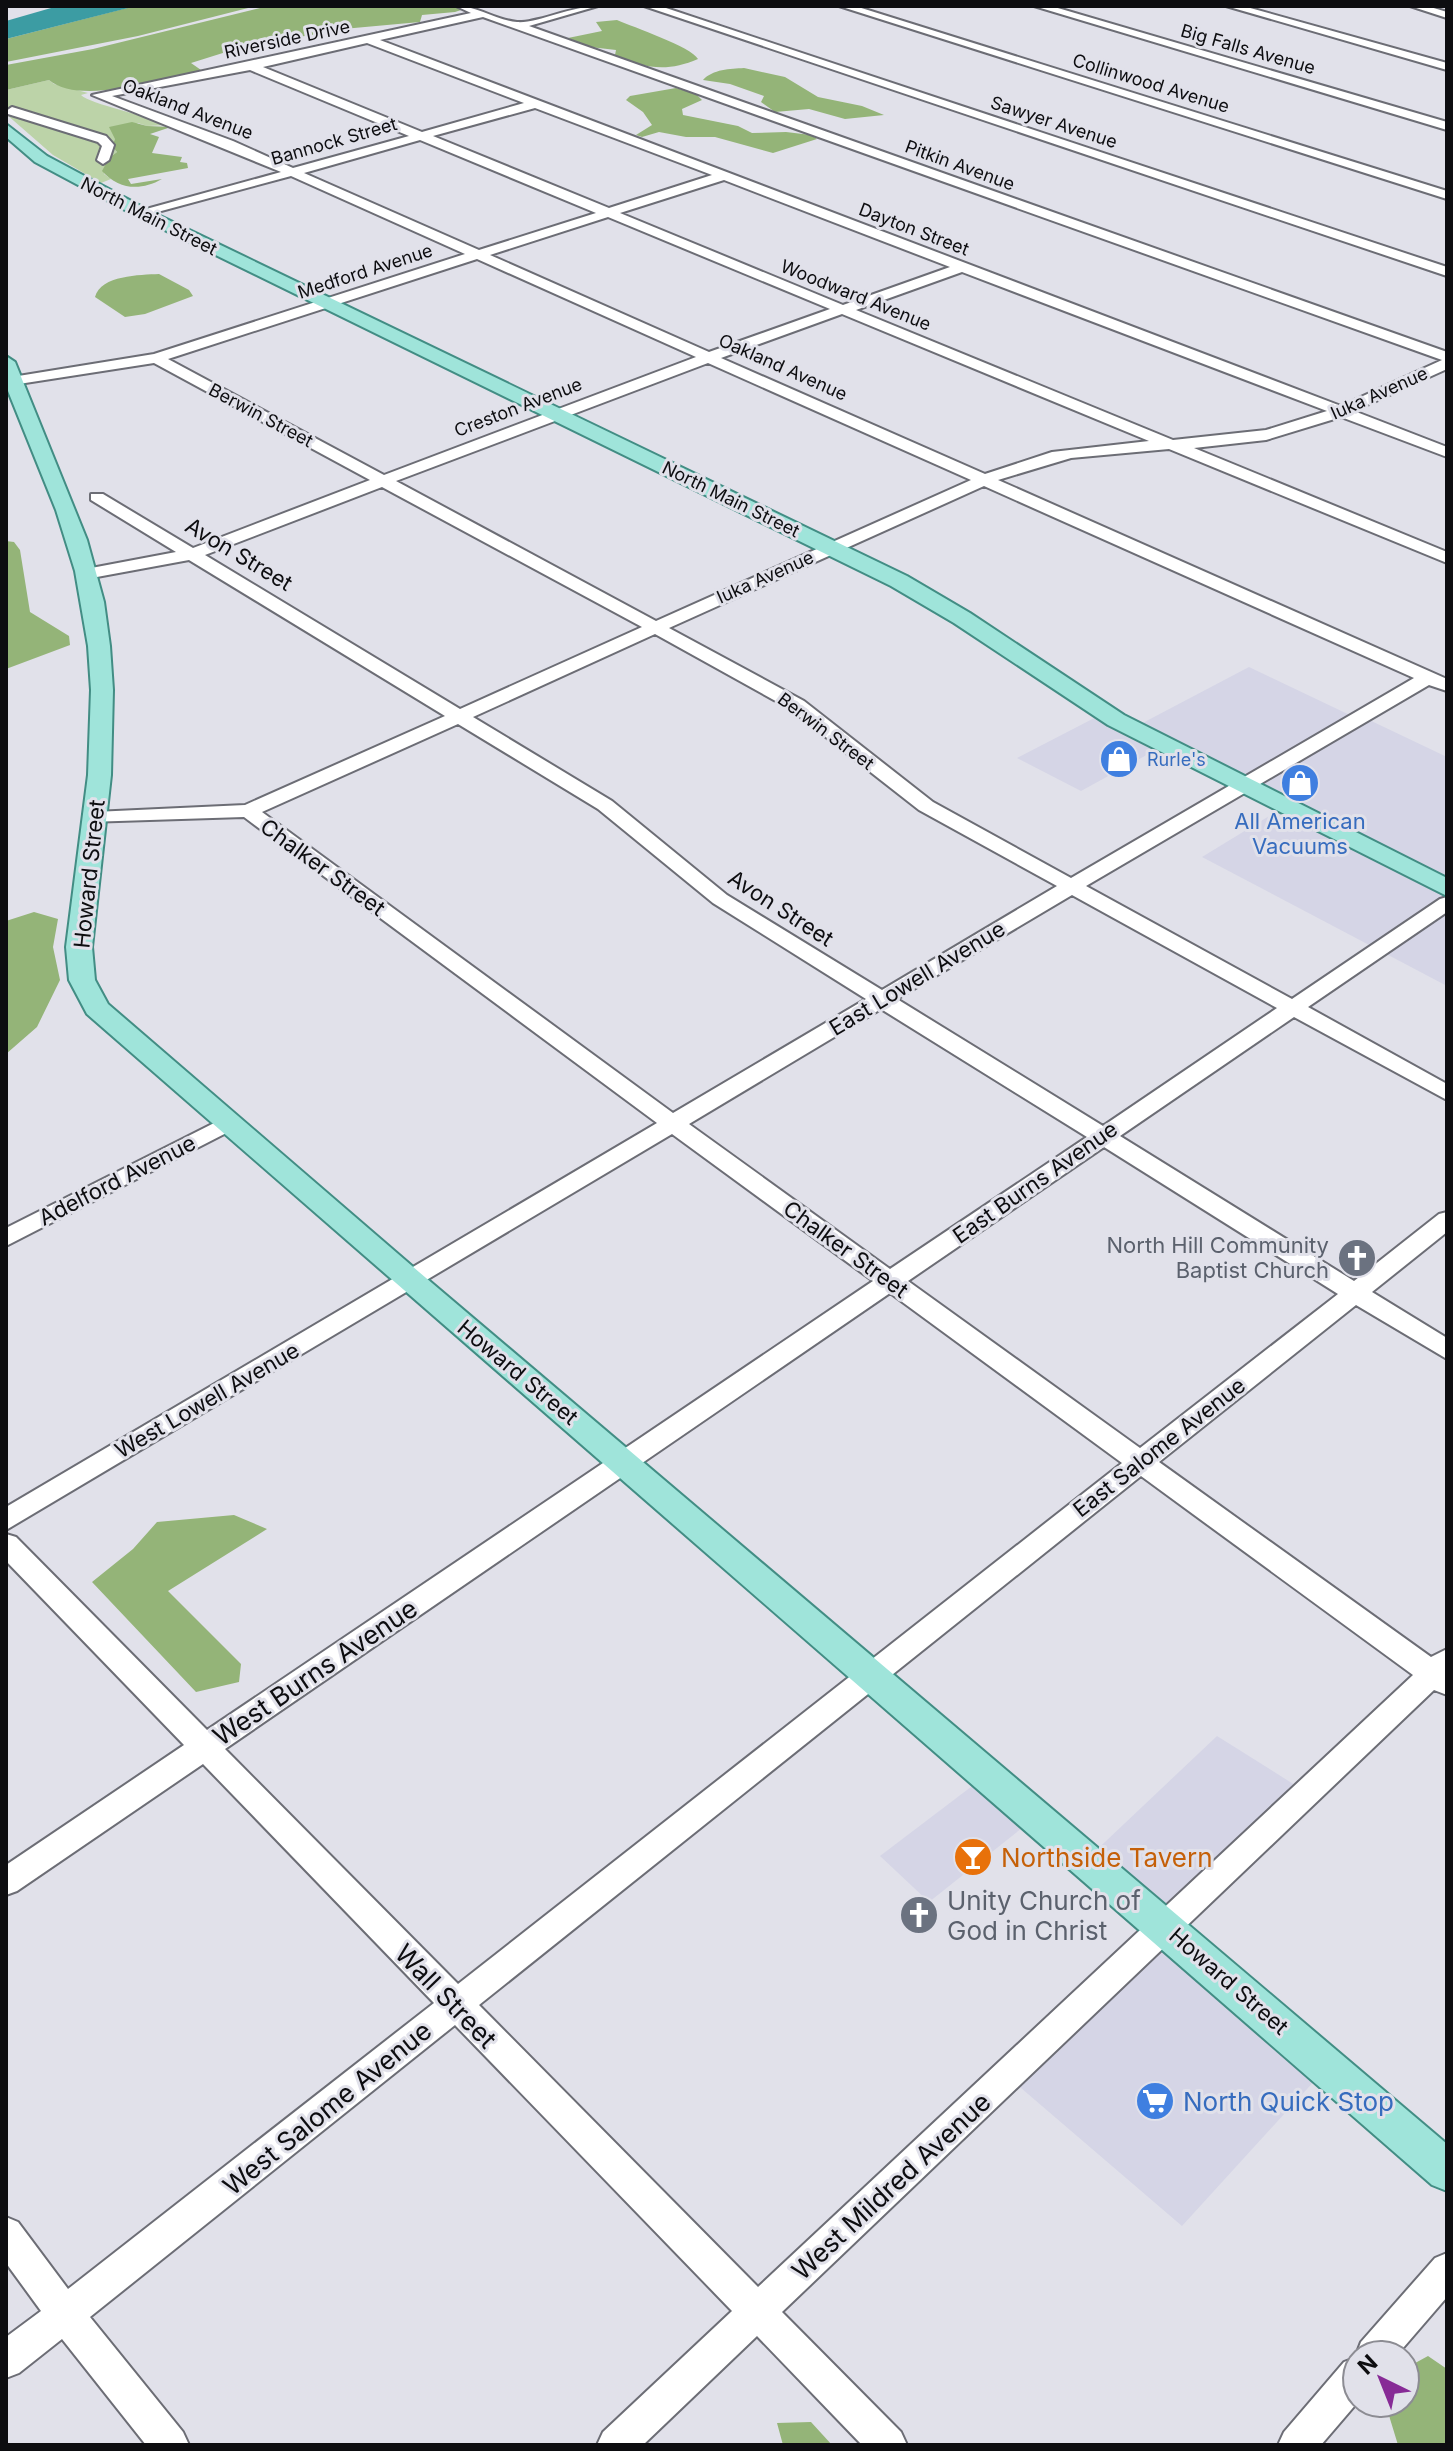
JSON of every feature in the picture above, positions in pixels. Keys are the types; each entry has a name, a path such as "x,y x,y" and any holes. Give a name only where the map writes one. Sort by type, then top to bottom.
{"main road":[{"name":"North Main Street","path":"9,120 41,159 144,214 926,596 1116,720 1447,888"},
{"name":"Howard Street","path":"8,375 58,488 86,574 99,641 104,695 103,747 79,947 80,969 86,989 97,1008 1447,2171"}],"street":[{"name":"Pitkin Avenue","path":"461,6 1447,360"},
{"path":"518,26 593,6"},
{"name":"Sawyer Avenue","path":"649,6 1447,272"},
{"name":"Collinwood Avenue","path":"844,6 1447,195"},
{"name":"Big Falls Avenue","path":"1039,6 1447,126"},
{"path":"1231,6 1447,67"},
{"path":"1415,6 1447,15"},
{"name":"Riverside Drive","path":"83,97 251,66 483,14"},
{"name":"Dayton Street","path":"369,40 1447,452"},
{"name":"Woodward Avenue","path":"251,66 1447,558"},
{"name":"Oakland Avenue","path":"99,95 206,135 292,172 1437,682"},
{"name":"Bannock Street","path":"144,214 535,104"},
{"path":"9,120 102,139 108,145 103,160"},
{"name":"Medford Avenue","path":"8,375 156,358 723,176"},
{"name":"Creston Avenue","path":"86,574 192,554 709,357 962,267"},
{"name":"Berwin Street","path":"156,358 797,705 906,793 1070,887 1447,1093"},
{"name":"Iuka Avenue","path":"94,818 248,811 831,548 1026,464 1069,453 1262,436 1341,411 1447,360"},
{"name":"Avon Street","path":"97,497 605,805 720,899 1447,1350"},
{"name":"East Lowell Avenue","path":"408,1279 1241,786 1437,682"},
{"name":"Chalker Street","path":"248,811 890,1282 1442,1672"},
{"name":"East Burns Avenue","path":"624,1462 1447,903"},
{"name":"Adelford Avenue","path":"6,1238 228,1123"},
{"name":"East Salome Avenue","path":"874,1677 1447,1220"},
{"name":"West Lowell Avenue","path":"6,1520 408,1279"},
{"name":"West Burns Avenue","path":"6,1882 624,1462"},
{"name":"Wall Street","path":"6,1544 888,2445"},
{"name":"West Mildred Avenue","path":"616,2445 1166,1927 1442,1672"},
{"name":"West Salome Avenue","path":"6,2360 874,1677"},
{"path":"6,2234 65,2314 170,2445"},
{"path":"1388,2339 1447,2270"},
{"path":"1297,2445 1341,2394"}],"shaded area":[{"path":"1249,667 1354,717 1242,783 1135,727"},
{"path":"1104,713 1163,746 1081,791 1017,758"},
{"path":"1363,717 1447,757 1447,986 1202,857 1284,807 1241,786"},
{"path":"1217,1736 1306,1792 1166,1927 1087,1859"},
{"path":"988,1774 1037,1816 929,1902 880,1856"},
{"path":"1166,1927 1328,2066 1182,2226 1007,2076"}],"green space":[{"path":"135,6 256,6 138,36 6,62 6,39"},
{"path":"268,6 473,6 455,12 422,15 420,22 343,29 344,33 293,37 281,43 226,52 191,63 201,70 123,88 80,91 49,80 6,90 6,65 93,49"},
{"path":"617,20 674,43 698,59 677,66 647,66 615,55 616,50 590,47 568,38 602,31 596,22"},
{"path":"744,68 785,77 818,97 862,106 884,115 845,119 809,109 775,112 761,102 764,96 730,84 703,80 717,72"},
{"path":"49,80 88,93 81,95 86,99 167,125 138,123 115,139 112,146 117,152 109,158 104,174 111,179 101,183 53,155 6,114 6,90"},
{"path":"676,88 696,94 702,100 682,109 683,115 738,126 752,133 786,132 811,135 817,139 773,153 715,137 686,137 659,132 642,137 636,135 652,125 643,112 626,100 630,96"},
{"path":"132,122 171,127 150,134 159,137 152,153 182,157 180,162 187,163 188,168 128,179 131,184 162,179 138,187 123,185 109,177 102,171 109,158 117,152 112,146 115,139 109,127"},
{"path":"159,274 189,290 193,296 145,314 125,317 95,297 105,284 113,280"},
{"path":"6,541 14,542 20,550 30,612 69,636 70,645 6,669"},
{"path":"34,912 58,919 53,947 60,980 37,1027 6,1054 6,921"},
{"path":"234,1515 267,1529 168,1591 241,1664 239,1682 196,1692 92,1582 133,1549 157,1522"},
{"path":"1428,2356 1447,2369 1447,2445 1398,2445 1390,2419 1421,2419 1421,2360"},
{"path":"811,2422 832,2445 783,2445 777,2423"}],"water":[{"path":"58,6 136,6 6,39 6,21"}],"place":[{"name":"Rurle's","path":"1119,759"},
{"name":"All American Vacuums","path":"1300,783"},
{"name":"North Hill Community Baptist Church","path":"1357,1258"},
{"name":"Northside Tavern","path":"973,1857"},
{"name":"Unity Church of God in Christ","path":"919,1915"},
{"name":"North Quick Stop","path":"1155,2101"}]}
